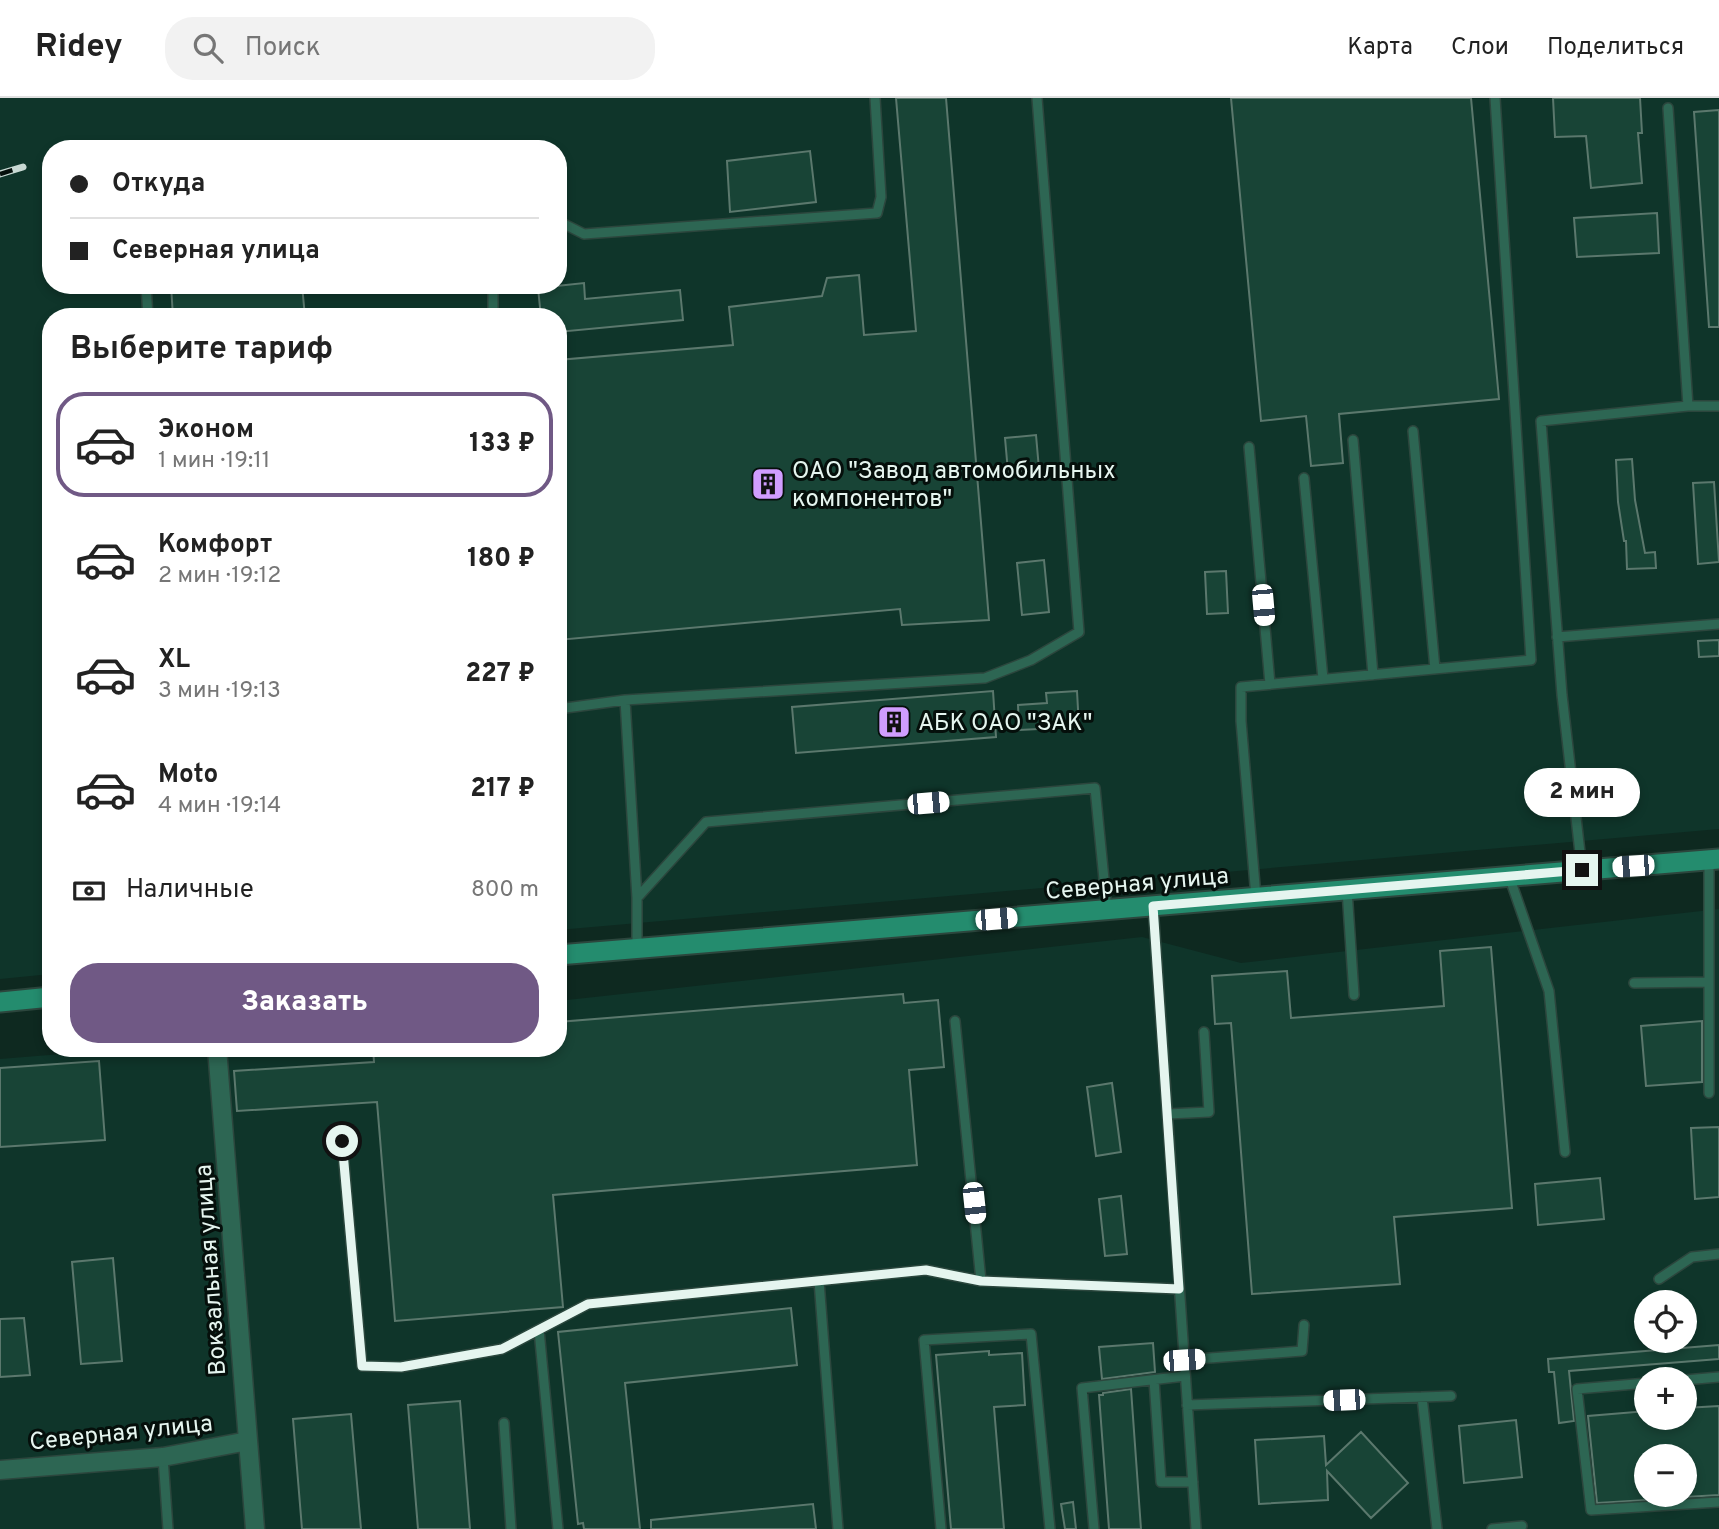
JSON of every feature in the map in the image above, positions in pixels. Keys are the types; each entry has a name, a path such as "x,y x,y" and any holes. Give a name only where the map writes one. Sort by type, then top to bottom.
{"main road":[{"name":"Северная улица","path":"567,954 1714,859"},
{"path":"0,1002 42,998"}],"street":[{"name":"Вокзальная улица","path":"218,1057 255,1529"},
{"name":"Северная улица","path":"0,1470 163,1457 248,1441"}],"lane":[{"path":"567,225 584,233 877,213 881,197 875,98"},
{"path":"567,708 625,701 985,678 1031,660 1079,632 1037,98"},
{"path":"1256,897 1241,721 1241,687 1531,660 1495,98"},
{"path":"1668,108 1688,406"},
{"path":"1582,870 1562,695 1541,421 1688,406 1719,406"},
{"path":"1413,431 1435,669"},
{"path":"1353,440 1373,674"},
{"path":"1249,447 1270,684"},
{"path":"1304,478 1323,679"},
{"path":"1557,637 1719,624"},
{"path":"625,701 637,898 637,949"},
{"path":"637,898 706,822 1095,788 1107,910"},
{"path":"1709,1093 1709,982 1714,859"},
{"path":"1508,877 1549,991 1565,1152"},
{"path":"1347,890 1354,995"},
{"path":"1153,906 1196,1529"},
{"path":"1634,983 1709,982"},
{"path":"956,1021 981,1281"},
{"path":"1168,1114 1209,1112 1204,1032"},
{"path":"342,1141 362,1366 401,1367 502,1349 588,1304 926,1270 981,1281 1179,1289"},
{"path":"1659,1279 1692,1257 1719,1254"},
{"path":"819,1281 838,1529"},
{"path":"1184,1360 1302,1351 1304,1325"},
{"path":"539,1330 558,1529"},
{"path":"941,1529 924,1340 1031,1334 1050,1529"},
{"path":"1094,1529 1082,1388 1185,1376"},
{"path":"1697,1379 1719,1377"},
{"path":"1154,1380 1161,1482 1192,1482"},
{"path":"1634,1384 1577,1389 1591,1510 1719,1502"},
{"path":"1187,1405 1451,1396"},
{"path":"1422,1397 1437,1529"},
{"path":"504,1423 511,1529"},
{"path":"163,1457 168,1529"},
{"path":"1492,1529 1522,1526"}],"shaded area":[{"path":"0,98 1719,98 1719,829 567,929 567,308 42,308 42,975 0,979"},
{"path":"1719,909 1719,1529 0,1529 0,1059 42,1056 567,1057 567,1000 1142,937 1241,963"}],"building":[{"name":"ОАО \"Завод автомобильных компонентов\"","path":"896,98 946,98 989,620 902,625 900,609 567,639 567,359 733,345 729,307 822,296 827,278 859,275 864,335 916,331"},
{"path":"1231,98 1471,98 1499,399 1339,414 1343,463 1311,466 1306,416 1261,421"},
{"path":"1553,98 1640,98 1642,133 1638,133 1642,183 1591,188 1586,136 1555,137"},
{"path":"1719,110 1719,327 1709,327 1694,112"},
{"path":"810,151 816,202 730,212 727,161"},
{"path":"1657,213 1659,253 1577,257 1574,218"},
{"path":"584,283 585,299 680,290 683,320 567,331 567,308 540,308 539,294 567,294 567,285"},
{"path":"172,294 303,294 304,308 172,308"},
{"path":"1036,435 1039,469 1008,472 1005,438"},
{"path":"1632,459 1635,500 1645,553 1655,552 1656,568 1627,569 1626,541 1618,502 1616,460"},
{"path":"1714,482 1719,562 1698,564 1693,483"},
{"path":"1044,560 1049,612 1022,615 1017,563"},
{"path":"1226,571 1228,613 1207,614 1205,572"},
{"path":"1719,640 1719,656 1699,657 1698,641"},
{"name":"АБК ОАО \"ЗАК\"","path":"993,691 996,737 796,753 792,707"},
{"path":"1077,691 1079,727 1019,730 1018,705 1047,703 1046,693"},
{"path":"1491,947 1512,1208 1394,1217 1400,1284 1252,1294 1231,1023 1215,1024 1212,976 1287,971 1291,1018 1444,1006 1440,951"},
{"path":"903,994 904,1003 938,1000 944,1067 909,1070 917,1165 553,1195 563,1307 395,1321 377,1102 237,1111 234,1071 374,1062 374,1057 567,1057 567,1021"},
{"path":"1702,1021 1702,1082 1646,1086 1641,1026"},
{"path":"99,1061 105,1140 0,1147 0,1068"},
{"path":"1112,1083 1121,1152 1096,1156 1087,1087"},
{"path":"1719,1127 1719,1197 1695,1199 1691,1128"},
{"path":"1600,1178 1604,1219 1538,1225 1535,1184"},
{"path":"1121,1196 1127,1254 1105,1256 1099,1199"},
{"path":"113,1258 122,1361 81,1364 72,1262"},
{"path":"791,1308 797,1365 625,1383 640,1529 584,1529 583,1523 578,1524 558,1332"},
{"path":"24,1318 30,1375 0,1377 0,1319"},
{"path":"1153,1343 1155,1372 1102,1379 1099,1347"},
{"path":"1719,1345 1719,1359 1569,1371 1574,1421 1559,1423 1554,1372 1549,1372 1548,1359 1634,1352 1697,1353 1697,1347"},
{"path":"989,1351 989,1355 1022,1353 1025,1405 994,1407 1004,1529 951,1529 936,1355"},
{"path":"1131,1389 1141,1529 1109,1529 1099,1395"},
{"path":"460,1401 470,1529 418,1529 408,1405"},
{"path":"1719,1406 1719,1495 1697,1496 1697,1444 1634,1444 1634,1501 1597,1503 1588,1416 1634,1412 1634,1430 1697,1430 1697,1407"},
{"path":"351,1414 361,1529 302,1529 293,1419"},
{"path":"1516,1420 1522,1477 1464,1483 1459,1426"},
{"path":"1361,1432 1408,1483 1371,1518 1327,1471 1328,1500 1259,1504 1255,1440 1324,1436 1326,1465"},
{"path":"1073,1502 1076,1529 1065,1529 1061,1504"},
{"path":"813,1504 816,1529 651,1529 651,1520"}],"railway":[{"path":"0,174 23,167"}],"place":[{"name":"ОАО \"Завод автомобильных компонентов\"","path":"768,484"},
{"name":"АБК ОАО \"ЗАК\"","path":"894,722"}],"route":[{"path":"342,1141 362,1366 401,1367 502,1349 588,1304 926,1270 981,1281 1179,1289 1153,906 1582,870"}]}
